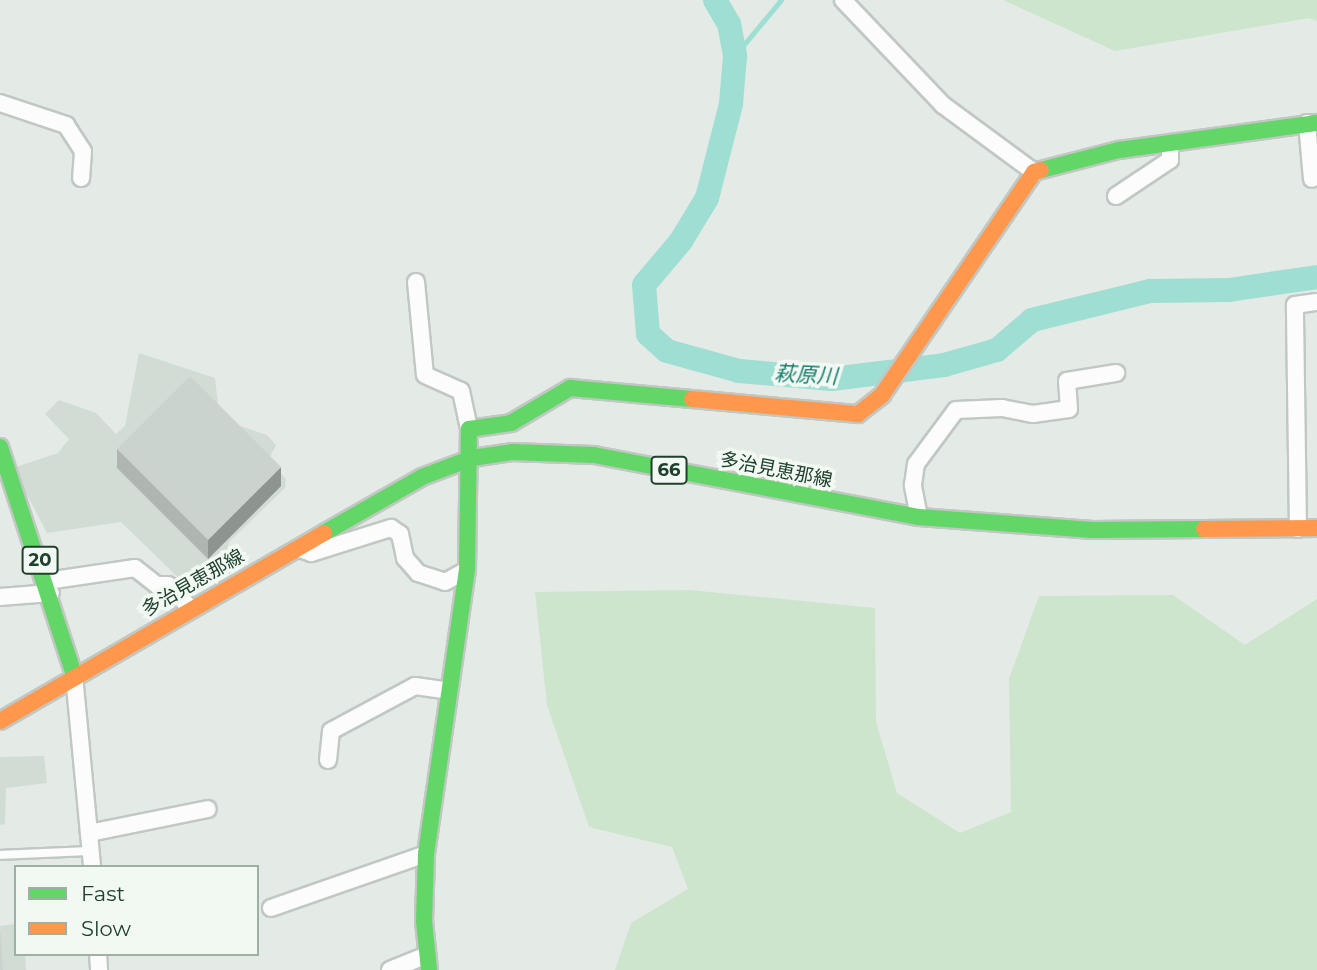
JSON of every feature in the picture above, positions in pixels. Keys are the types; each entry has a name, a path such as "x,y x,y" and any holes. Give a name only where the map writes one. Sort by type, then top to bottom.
{"main road":[{"path":"428,963 426,854 467,570 472,458 469,429 511,423 570,388 858,414 882,395 1034,172 1077,158 1312,123"},
{"name":"20","path":"0,447 49,587 74,675"},
{"name":"多治見恵那線","path":"0,721 74,675 422,477 472,458 524,451 594,455 919,517 1033,528 1317,528"}],"street":[{"path":"843,0 943,105 1034,172"},
{"path":"0,103 66,125 83,151 81,178"},
{"path":"1312,123 1312,179"},
{"path":"1116,196 1170,160 1170,144"},
{"path":"416,282 425,375 461,391 469,429"},
{"path":"1298,529 1295,306 1317,302"},
{"path":"919,517 912,485 916,464 956,410 1002,408 1033,414 1069,409 1067,381 1116,373"},
{"path":"298,548 311,553 391,528 400,534 405,558 418,573 445,582 467,570"},
{"path":"0,597 17,599 49,587 135,568 157,585 168,585 191,609"},
{"path":"74,675 91,859"},
{"path":"328,761 331,731 415,686 449,691"},
{"path":"89,833 208,809"},
{"path":"271,908 426,854"},
{"path":"390,970 428,963"}],"lane":[{"path":"0,855 91,859"}],"shaded area":[{"path":"139,353 215,378 219,414 231,423 267,435 276,445 268,461 286,479 285,488 229,542 225,571 191,590 121,522 47,533 13,468 58,453 69,439 45,414 59,400 96,413 116,434 125,426"},
{"path":"44,756 47,783 6,788 5,824 0,825 0,757"},
{"path":"14,924 14,956 25,956 26,970 0,970 0,926"}],"green space":[{"path":"1003,0 1317,0 1317,21 1309,18 1115,51"},
{"path":"689,590 875,608 876,722 897,793 960,833 1011,812 1009,679 1039,596 1173,595 1245,645 1317,599 1317,970 615,970 631,923 688,889 672,847 589,827 547,705 535,592"}],"building":[{"path":"190,376 281,467 208,540 117,449"},
{"path":"1,934 3,970 0,970"}],"waterway":[{"name":"萩原川","path":"715,0 729,24 735,56 731,104 707,198 681,241 644,285 648,334 667,351 739,371 832,379 944,365 997,350 1032,320 1150,291 1229,290 1317,277"},
{"path":"734,49 742,47 781,0"}],"traffic: fast":[{"path":"1041,170 1119,150 1317,123"},
{"path":"429,970 424,921 426,854 467,570 469,429 511,423 570,388 692,399"},
{"path":"0,447 74,675"},
{"path":"324,533 422,477 472,458 512,452 594,455 919,517 1093,530 1204,529"}],"traffic: slow":[{"path":"692,399 858,414 882,395 1034,172 1041,170"},
{"path":"1204,529 1317,528"},
{"path":"0,721 324,533"}]}
